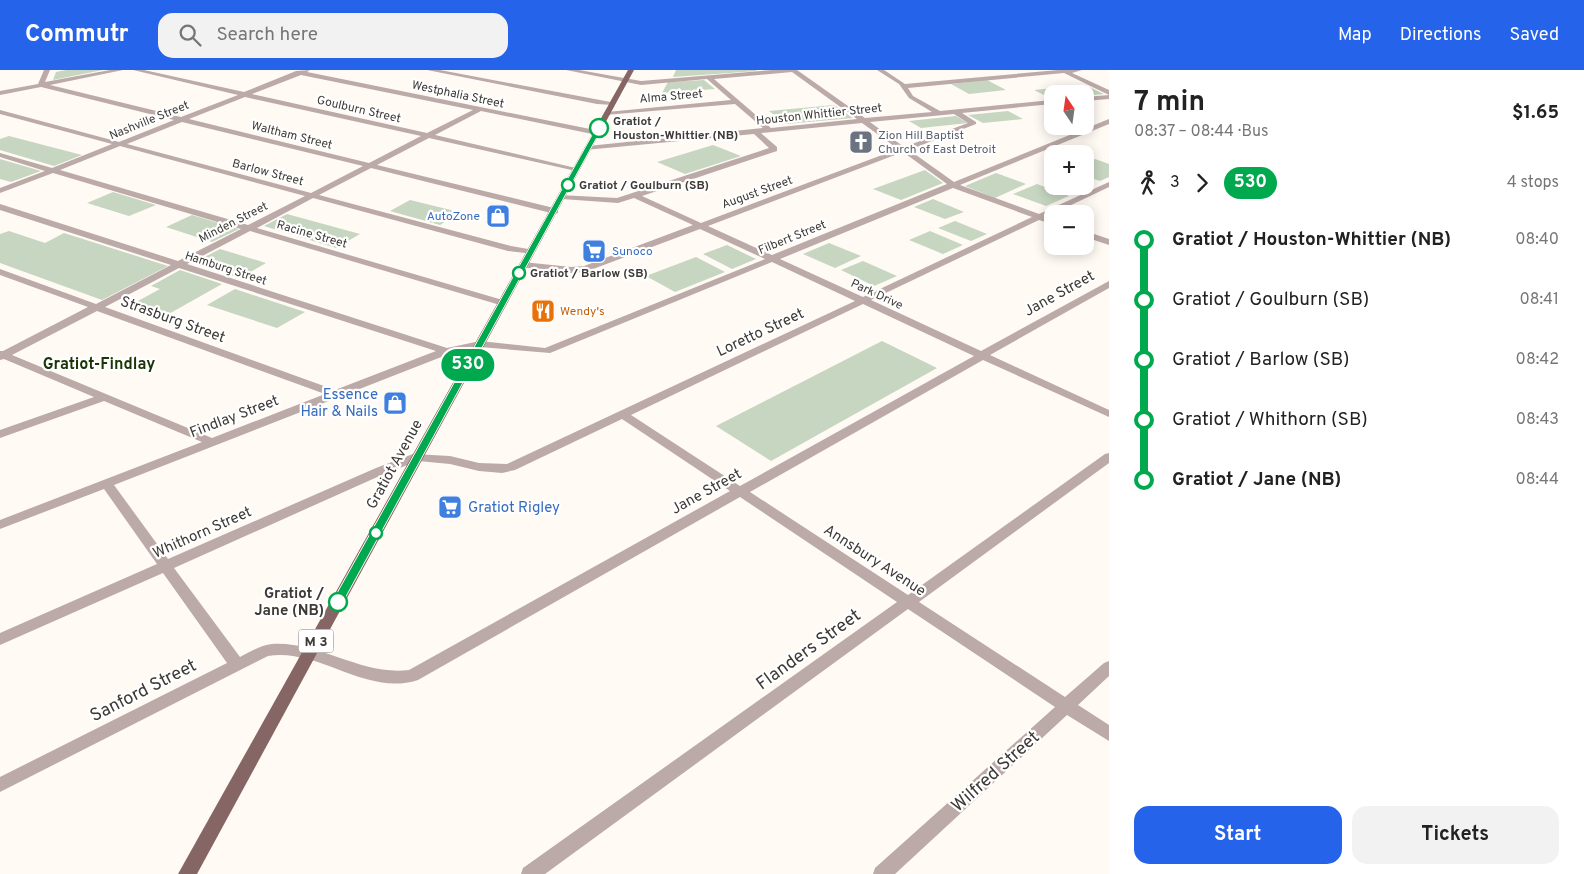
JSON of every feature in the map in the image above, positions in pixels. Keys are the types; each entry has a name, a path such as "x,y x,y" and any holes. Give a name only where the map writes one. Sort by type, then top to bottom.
{"main road":[{"name":"Gratiot Avenue","path":"187,874 523,265 555,211 631,70"}],"street":[{"path":"41,86 47,70"},
{"path":"0,94 120,70"},
{"name":"Goulburn Street","path":"136,70 576,169"},
{"name":"Westphalia Street","path":"286,70 304,71 478,110 597,132"},
{"path":"430,70 597,102 613,103"},
{"path":"569,70 641,83 794,70 953,185 1044,219"},
{"path":"880,70 903,86 911,97 939,114"},
{"path":"903,86 1079,70"},
{"name":"Nashville Street","path":"0,190 304,71"},
{"path":"1063,71 1109,93"},
{"path":"708,78 769,130"},
{"name":"Waltham Street","path":"41,86 555,211"},
{"path":"1094,98 1109,97"},
{"name":"Alma Street","path":"607,114 736,102"},
{"name":"Houston Whittier Street","path":"588,148 1044,103"},
{"name":"Minden Street","path":"1,355 314,196 478,110"},
{"name":"Barlow Street","path":"0,112 511,249 531,252"},
{"name":"August Street","path":"523,265 579,270 974,124 956,112"},
{"name":"Filbert Street","path":"1094,127 1109,121"},
{"path":"1094,127 1109,131"},
{"path":"562,196 618,201 774,149 755,132"},
{"name":"Filbert Street","path":"480,344 552,349 1075,135"},
{"name":"Racine Street","path":"0,155 503,303"},
{"name":"Loretto Street","path":"417,457 450,460 479,467 506,468 1109,184"},
{"name":"Park Drive","path":"636,196 1109,414"},
{"name":"Hamburg Street","path":"0,207 446,350"},
{"path":"1094,237 1109,242"},
{"name":"Strasburg Street","path":"0,272 335,394"},
{"name":"Jane Street","path":"309,654 344,668 394,678 412,676 1109,284"},
{"name":"Findlay Street","path":"0,525 446,350 480,344"},
{"path":"1,355 212,442"},
{"path":"0,434 104,398"},
{"name":"Annsbury Avenue","path":"622,414 1109,734"},
{"name":"Whithorn Street","path":"0,638 380,471 417,457"},
{"name":"Flanders Street","path":"530,874 1109,457"},
{"path":"106,483 237,665"},
{"name":"Sanford Street","path":"0,785 237,665 272,650 309,654"},
{"name":"Wilfred Street","path":"882,874 1109,667"}],"green space":[{"path":"66,70 103,70 53,80 56,72"},
{"path":"676,70 756,70 757,71 673,77"},
{"path":"704,80 715,89 662,93 668,82"},
{"path":"987,80 1006,90 969,94 951,84"},
{"path":"1044,89 1044,95 1034,90"},
{"path":"1094,89 1104,94 1094,95"},
{"path":"834,105 853,118 786,124 769,111"},
{"path":"1008,111 1023,119 983,123 968,115"},
{"path":"956,116 968,123 921,128 909,121"},
{"path":"9,136 82,155 54,166 0,150 0,139"},
{"path":"713,145 741,156 685,174 657,162"},
{"path":"0,159 41,171 11,182 0,179"},
{"path":"1094,159 1109,164 1109,177 1100,181 1094,179"},
{"path":"925,170 943,183 901,200 873,189"},
{"path":"996,173 1026,184 995,198 965,186"},
{"path":"1037,184 1044,187 1044,195 1069,196 1044,205 1013,194"},
{"path":"113,192 156,205 129,216 87,203"},
{"path":"933,199 964,212 945,219 914,207"},
{"path":"410,200 459,212 440,225 390,211"},
{"path":"287,214 360,234 336,248 264,226"},
{"path":"192,215 239,229 212,242 166,227"},
{"path":"955,221 987,234 971,241 938,228"},
{"path":"9,231 45,243 64,233 168,266 102,300 0,263 0,234"},
{"path":"930,231 963,245 943,254 909,240"},
{"path":"829,243 861,256 835,268 803,254"},
{"path":"727,245 756,259 732,269 703,254"},
{"path":"220,249 266,263 240,278 193,263"},
{"path":"696,257 725,272 675,292 646,276"},
{"path":"863,261 897,276 874,286 841,270"},
{"path":"180,270 222,284 158,320 125,308 160,289 151,286"},
{"path":"235,289 305,312 277,328 207,305"},
{"path":"882,341 937,368 771,461 716,426"}],"bus line":[{"name":"530","path":"338,602 523,265 556,210 570,180 599,128"}],"place":[{"name":"Gratiot / Houston-Whittier (NB)","path":"599,128"},
{"name":"Zion Hill Baptist Church of East Detroit","path":"861,142"},
{"name":"Gratiot / Goulburn (SB)","path":"568,185"},
{"name":"AutoZone","path":"498,216"},
{"name":"Sunoco","path":"594,251"},
{"name":"Gratiot / Barlow (SB)","path":"519,273"},
{"name":"Wendy's","path":"543,311"},
{"name":"Essence Hair & Nails","path":"395,403"},
{"name":"Gratiot Rigley","path":"450,507"},
{"name":"Gratiot / Jane (NB)","path":"338,602"}],"district":[{"name":"Gratiot-Findlay","path":"99,363"}]}
